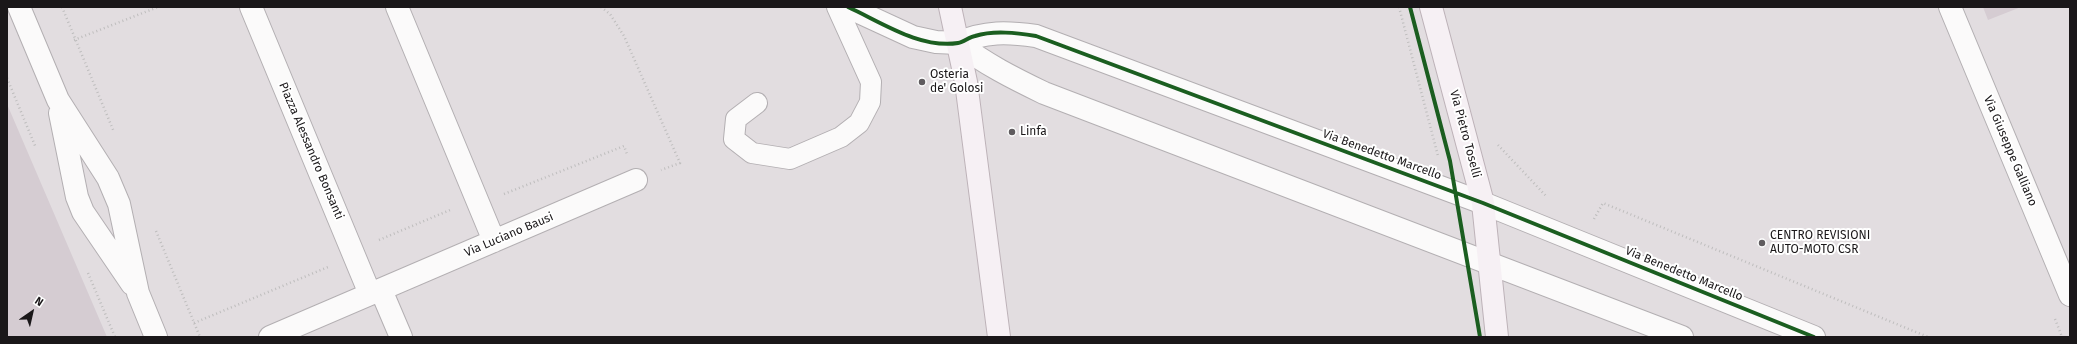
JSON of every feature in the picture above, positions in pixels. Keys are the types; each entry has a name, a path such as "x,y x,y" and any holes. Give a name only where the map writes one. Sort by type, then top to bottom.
{"main road":[{"path":"950,7 966,82 999,337"},
{"name":"Via Pietro Toselli","path":"1431,7 1483,203 1497,337"}],"street":[{"path":"19,7 58,100 108,178 119,204 138,293 156,337"},
{"name":"Piazza Alessandro Bonsanti","path":"251,7 376,292"},
{"path":"397,7 494,241"},
{"path":"848,7 913,37 936,42 958,43 980,60 1010,77 1044,93 1682,337"},
{"name":"Via Giuseppe Galliano","path":"1950,7 2070,295"},
{"name":"Via Benedetto Marcello","path":"958,43 976,35 994,33 1017,33 1036,36 1483,203 1814,337"},
{"path":"58,100 77,197 83,212 138,293"},
{"name":"Via Luciano Bausi","path":"270,337 636,180"},
{"path":"376,292 401,337"}],"lane":[{"path":"757,103 736,119 734,139 752,153 790,159 841,137 859,122 870,102 871,82 837,7"}],"path":[{"path":"74,40 158,7"},
{"path":"502,194 624,146 636,180 680,163 624,36 610,14 601,7"},
{"path":"1399,7 1439,160"},
{"path":"1495,143 1550,201"},
{"path":"1592,222 1603,203 1928,337"},
{"path":"376,241 453,209"},
{"path":"194,323 330,266"}],"shaded area":[{"path":"1983,7 2021,7 1988,20"},
{"path":"7,104 107,337 7,337"}],"cycle path":[{"path":"848,7 887,27 929,42 944,44 958,43 982,34 990,33 1013,33 1036,36 1483,203 1814,337"},
{"path":"1410,7 1450,161 1480,337"}],"place":[{"name":"Osteria de' Golosi","path":"922,82"},
{"name":"Linfa","path":"1012,132"},
{"name":"CENTRO REVISIONI AUTO-MOTO CSR","path":"1762,243"}]}
